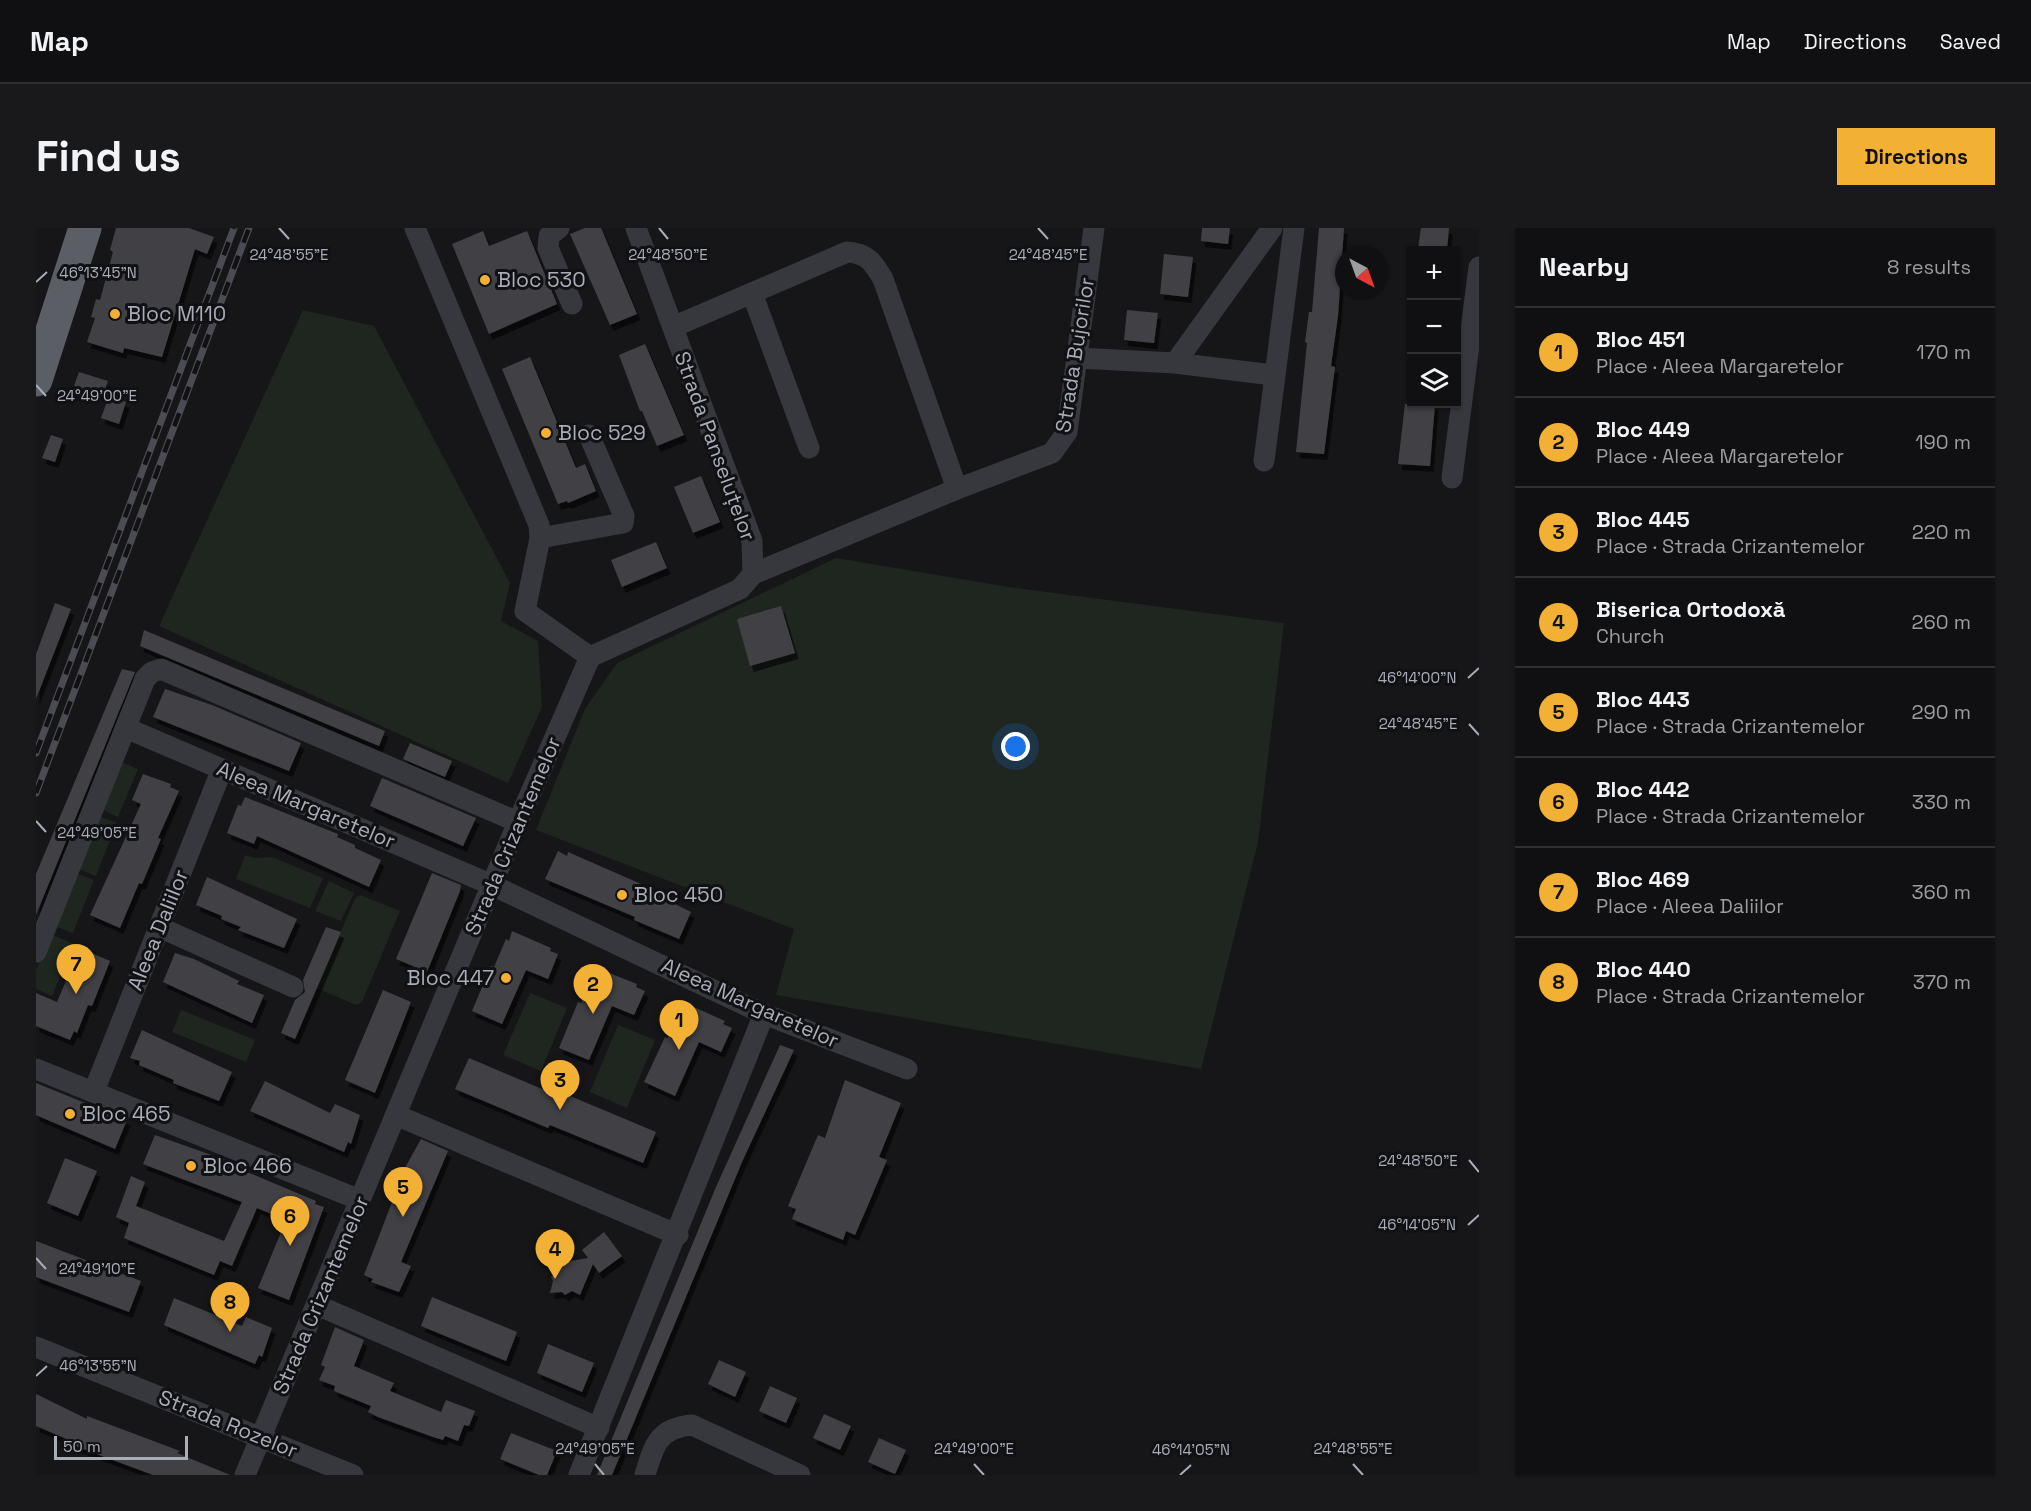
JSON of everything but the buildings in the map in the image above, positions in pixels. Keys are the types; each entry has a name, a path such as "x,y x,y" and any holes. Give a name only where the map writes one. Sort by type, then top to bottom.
{"highway":[{"path":"36,380 85,228"}],"street":[{"path":"416,228 538,525 540,538 525,611 590,657 741,589 753,573 957,489 883,279 872,261 860,253 847,252 673,327"},
{"path":"559,228 549,236 548,248 572,304"},
{"name":"Strada Panseluțelor","path":"636,228 752,541 753,573"},
{"name":"Strada Bujorilor","path":"957,489 1052,453 1060,445 1067,432 1094,228"},
{"path":"1175,363 1272,228"},
{"path":"1264,461 1273,375 1294,228"},
{"path":"1452,478 1479,267"},
{"path":"752,293 809,448"},
{"path":"1077,358 1175,363 1273,375"},
{"path":"540,538 623,523 624,516 589,435"},
{"name":"Strada Crizantemelor","path":"245,1475 518,822 590,657"},
{"path":"36,952 145,679 152,672 161,669 518,822"},
{"name":"Aleea Margaretelor","path":"126,728 492,885 764,1014 907,1069"},
{"name":"Aleea Daliilor","path":"94,1091 222,769"},
{"path":"159,927 293,987"},
{"path":"579,1475 678,1234 764,1014"},
{"path":"36,1070 94,1091 360,1200"},
{"path":"396,1115 678,1234"},
{"path":"317,1305 599,1428"},
{"name":"Strada Rozelor","path":"36,1347 353,1475"},
{"path":"645,1475 658,1440 673,1427 692,1425 800,1475"}],"shaded area":[{"path":"303,310 374,326 510,583 501,621 538,641 542,707 508,783 159,626"},
{"path":"836,558 1009,587 1284,623 1258,842 1201,1069 776,995 794,929 536,830 585,709 617,663"},
{"path":"119,761 138,769 118,817 100,809"},
{"path":"97,815 117,823 96,876 76,868"},
{"path":"245,855 254,858 272,857 323,878 310,908 236,879"},
{"path":"75,873 94,880 73,933 54,926"},
{"path":"329,881 354,893 341,921 315,911"},
{"path":"360,895 400,911 362,1002 356,1005 316,988 355,899"},
{"path":"50,934 74,944 52,996 36,989 36,970"},
{"path":"530,993 567,1008 541,1071 503,1055"},
{"path":"181,1010 255,1040 246,1062 172,1032"},
{"path":"618,1025 655,1040 627,1108 590,1092"}],"railway":[{"path":"36,753 234,228"},
{"path":"36,793 249,228"}],"place":[{"name":"Bloc 530","path":"485,280"},
{"name":"Bloc M110","path":"115,314"},
{"name":"Bloc 529","path":"546,433"},
{"name":"Bloc 450","path":"622,895"},
{"name":"Bloc 447","path":"506,978"},
{"name":"Bloc 469","path":"76,994"},
{"name":"Bloc 449","path":"593,1014"},
{"name":"Bloc 451","path":"679,1050"},
{"name":"Bloc 445","path":"560,1110"},
{"name":"Bloc 465","path":"70,1114"},
{"name":"Bloc 466","path":"191,1166"},
{"name":"Bloc 443","path":"403,1217"},
{"name":"Bloc 442","path":"290,1246"},
{"name":"Biserica Ortodoxă","path":"555,1279"},
{"name":"Bloc 440","path":"230,1332"}]}
